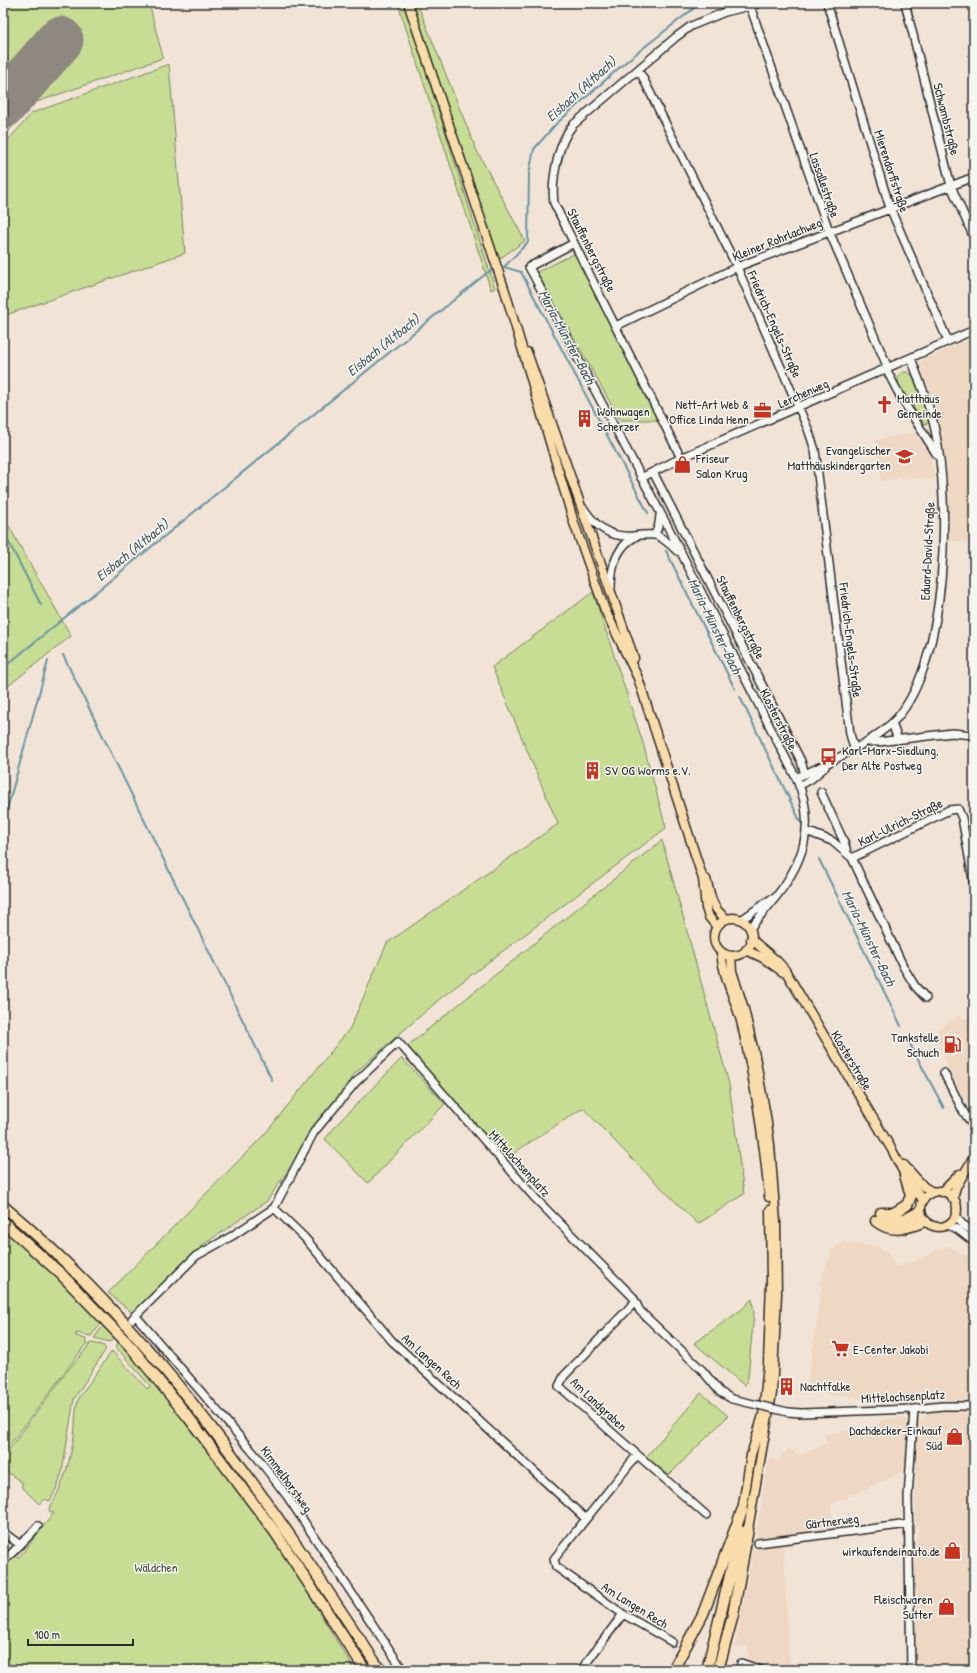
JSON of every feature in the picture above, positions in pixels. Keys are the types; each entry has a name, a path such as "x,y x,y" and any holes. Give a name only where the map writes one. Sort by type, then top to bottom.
{"highway":[{"path":"879,1217 894,1213 907,1205 911,1196 905,1175"},
{"path":"3,1206 48,1246 93,1290 172,1376 227,1447 304,1554 380,1670"},
{"path":"879,1217 896,1220 908,1218 920,1211"},
{"path":"879,1217 888,1228 896,1229 908,1228 925,1221"},
{"path":"3,1222 61,1274 131,1347 189,1418 275,1532 365,1670"},
{"path":"673,1670 703,1614 742,1510"},
{"path":"707,1670 733,1563 742,1510"},
{"path":"718,1670 734,1615 748,1529"}],"main road":[{"path":"408,3 495,263 611,592 713,905 719,914 727,919 741,920 750,929 751,940 746,950 737,955 731,956 721,952 714,939 717,927 727,919"},
{"path":"505,291 574,523 605,610 638,678 660,742 702,880 708,914 717,927"},
{"name":"Klosterstraße","path":"751,940 778,962 792,982 892,1150 905,1175 923,1200"},
{"name":"Klosterstraße","path":"746,950 771,963 792,982"},
{"path":"721,952 723,970 738,1010 754,1078 764,1148 770,1216 770,1306 764,1408 762,1423 751,1455 742,1510"},
{"path":"731,956 732,971 744,1009 755,1056 766,1116 770,1145 776,1222 777,1294 772,1393 748,1529"},
{"name":"Klosterstraße","path":"892,1150 917,1180 933,1192"},
{"path":"954,1199 942,1192 933,1192 923,1200 920,1211 925,1221 935,1227 948,1225 956,1215 957,1208 954,1199 956,1187 974,1157"},
{"path":"942,1192 968,1166"}],"street":[{"path":"638,71 676,37 691,26 725,12 761,3"},
{"name":"Mierendorffstraße","path":"827,3 890,208 948,341"},
{"name":"Schwambstraße","path":"905,3 951,186 974,238"},
{"name":"Lassallestraße","path":"750,6 829,231 887,368"},
{"name":"Stauffenbergstraße","path":"638,71 573,125 566,134 561,145 553,195 554,203 681,458"},
{"name":"Friedrich-Engels-Straße","path":"638,71 642,76 737,267 816,450 850,734 854,748"},
{"name":"Kleiner Rohrlachweg","path":"616,326 737,267 974,177"},
{"name":"Klosterstraße","path":"574,243 529,267 641,478 796,778 805,805 806,831 798,862 779,893 750,929"},
{"name":"Lerchenweg","path":"641,478 681,458 799,408 974,330"},
{"name":"Eduard-David-Straße","path":"866,742 892,723 906,706 916,688 924,666 937,604 943,528 939,458 932,416 911,358"},
{"name":"Eduard-David-Straße","path":"887,368 900,396 939,458"},
{"name":"Stauffenbergstraße","path":"653,472 801,761 805,774"},
{"path":"581,504 590,519 606,532 620,537 655,535 659,524 660,515"},
{"name":"Klosterstraße","path":"655,535 670,544 682,557"},
{"path":"611,592 611,577 616,558 625,543 637,536"},
{"path":"892,723 898,740"},
{"path":"796,778 866,742 898,740 952,733 973,735"},
{"path":"799,786 813,777 831,761"},
{"path":"821,792 844,842 847,852"},
{"name":"Karl-Ulrich-Straße","path":"852,858 949,810 958,810 962,818 974,885"},
{"path":"806,831 830,840 847,852 852,858 904,968 915,986 926,998"},
{"name":"Klosterstraße","path":"741,920 779,893"},
{"name":"Mittelochsenplatz","path":"134,1317 196,1256 232,1236 274,1208 314,1132 356,1082 398,1042 534,1197 622,1285 640,1311 702,1370 720,1392 732,1399 788,1412 801,1413 914,1409 943,1406 974,1406"},
{"path":"944,1073 965,1115 974,1127"},
{"name":"Am Langen Rech","path":"274,1208 304,1237 392,1341 586,1519"},
{"path":"956,1215 962,1224 974,1232"},
{"path":"948,1225 958,1230 974,1242"},
{"name":"Am Landgraben","path":"635,1302 564,1376 559,1386 706,1515"},
{"name":"Kimmelhorstweg","path":"134,1317 257,1457 287,1496 403,1670"},
{"path":"911,1670 908,1498 914,1409"},
{"name":"Am Langen Rech","path":"637,1455 554,1559 554,1563 556,1567 623,1614 672,1642"},
{"name":"Gärtnerweg","path":"758,1543 909,1524"},
{"path":"3,1562 38,1526"},
{"path":"3,1532 19,1544"},
{"path":"581,1670 623,1614"},
{"path":"741,1663 761,1670"}],"shaded area":[{"path":"973,338 974,542 949,541 950,521 944,444 937,413 920,364 923,360"},
{"name":"Evangelischer Matthäuskindergarten","path":"917,432 930,456 935,480 906,477 881,481 876,440"},
{"path":"958,1016 974,1022 974,1114 955,1083 936,1038 939,1029"},
{"path":"843,1242 880,1247 881,1250 887,1251 895,1267 908,1262 909,1264 946,1246 974,1259 974,1402 953,1403 947,1399 875,1399 875,1395 873,1395 872,1399 812,1392 812,1388 807,1387 822,1284 820,1283 832,1250"},
{"path":"974,1410 974,1670 917,1670 915,1568 918,1526 915,1525 916,1470 904,1471 830,1505 838,1533 783,1540 790,1670 775,1670 748,1661 748,1647 735,1647 769,1459 778,1460 789,1448 799,1456 827,1443 824,1435 879,1425 881,1420 900,1417 910,1421 922,1420 928,1413 933,1411"}],"green space":[{"path":"3,3 149,3 163,58 31,104 3,138"},
{"path":"404,3 495,288 491,290 398,4"},
{"path":"413,3 417,3 476,149 525,241 499,259"},
{"path":"169,64 185,253 3,316 3,146 32,113"},
{"path":"576,253 659,420 620,420 537,272"},
{"path":"903,372 907,372 913,376 928,418 929,422 926,424 924,424 898,383 898,376"},
{"path":"3,516 71,636 3,690"},
{"path":"593,592 643,743 666,828 442,997 355,1073 267,1201 203,1245 176,1271 135,1315 108,1293 264,1135 350,1028 387,943 558,824 492,667"},
{"path":"662,840 729,1084 744,1194 698,1224 583,1108 524,1146 504,1161 406,1047"},
{"path":"402,1058 445,1104 368,1183 325,1139 340,1121"},
{"path":"3,1228 54,1274 101,1324 91,1336 76,1333 76,1336 86,1339 86,1344 3,1454"},
{"path":"752,1299 754,1313 748,1377 745,1386 694,1343 741,1310"},
{"path":"103,1326 114,1338 110,1342 94,1338"},
{"name":"Wäldchen","path":"119,1340 202,1442 242,1495 290,1564 355,1670 3,1670 3,1565 12,1557 19,1557 54,1513 50,1512 49,1509 62,1483 68,1464 74,1436 77,1405 80,1396 112,1351 147,1389 150,1386 116,1347"},
{"path":"91,1343 103,1345 106,1349 74,1399 62,1472 58,1485 50,1501 44,1499 39,1504 21,1486 23,1483 7,1472 3,1474 3,1458 65,1374"},
{"path":"701,1393 728,1416 669,1475 646,1457"}],"waterway":[{"name":"Eisbach (Altbach)","path":"500,268 504,267 528,242 529,174 534,149 556,124 628,60 698,5 705,3"},
{"name":"Maria-Münster-Bach","path":"504,267 521,272 648,513"},
{"name":"Eisbach (Altbach)","path":"3,668 488,272 496,270"},
{"path":"3,531 41,605"},
{"name":"Maria-Münster-Bach","path":"666,551 735,689"},
{"path":"63,655 272,1080"},
{"path":"3,824 48,661"},
{"name":"Maria-Münster-Bach","path":"740,697 801,823"},
{"name":"Maria-Münster-Bach","path":"819,859 901,1026"},
{"name":"Maria-Münster-Bach","path":"910,1044 944,1108"}],"runway":[{"path":"3,105 60,40"}],"place":[{"name":"Matthäus Gemeinde","path":"884,405"},
{"name":"Nett-Art Web & Office Linda Henn","path":"762,411"},
{"name":"Wohnwagen Scherzer","path":"584,418"},
{"name":"Evangelischer Matthäuskindergarten","path":"904,457"},
{"name":"Friseur Salon Krug","path":"683,465"},
{"name":"Karl-Marx-Siedlung, Der Alte Postweg","path":"829,757"},
{"name":"SV OG Worms e.V.","path":"592,770"},
{"name":"Tankstelle Schuch","path":"952,1044"},
{"name":"E-Center Jakobi","path":"840,1349"},
{"name":"Nachtfalke","path":"787,1386"},
{"name":"Dachdecker-Einkauf Süd","path":"955,1437"},
{"name":"wirkaufendeinauto.de","path":"953,1551"},
{"name":"Fleischwaren Sutter","path":"946,1606"}]}
